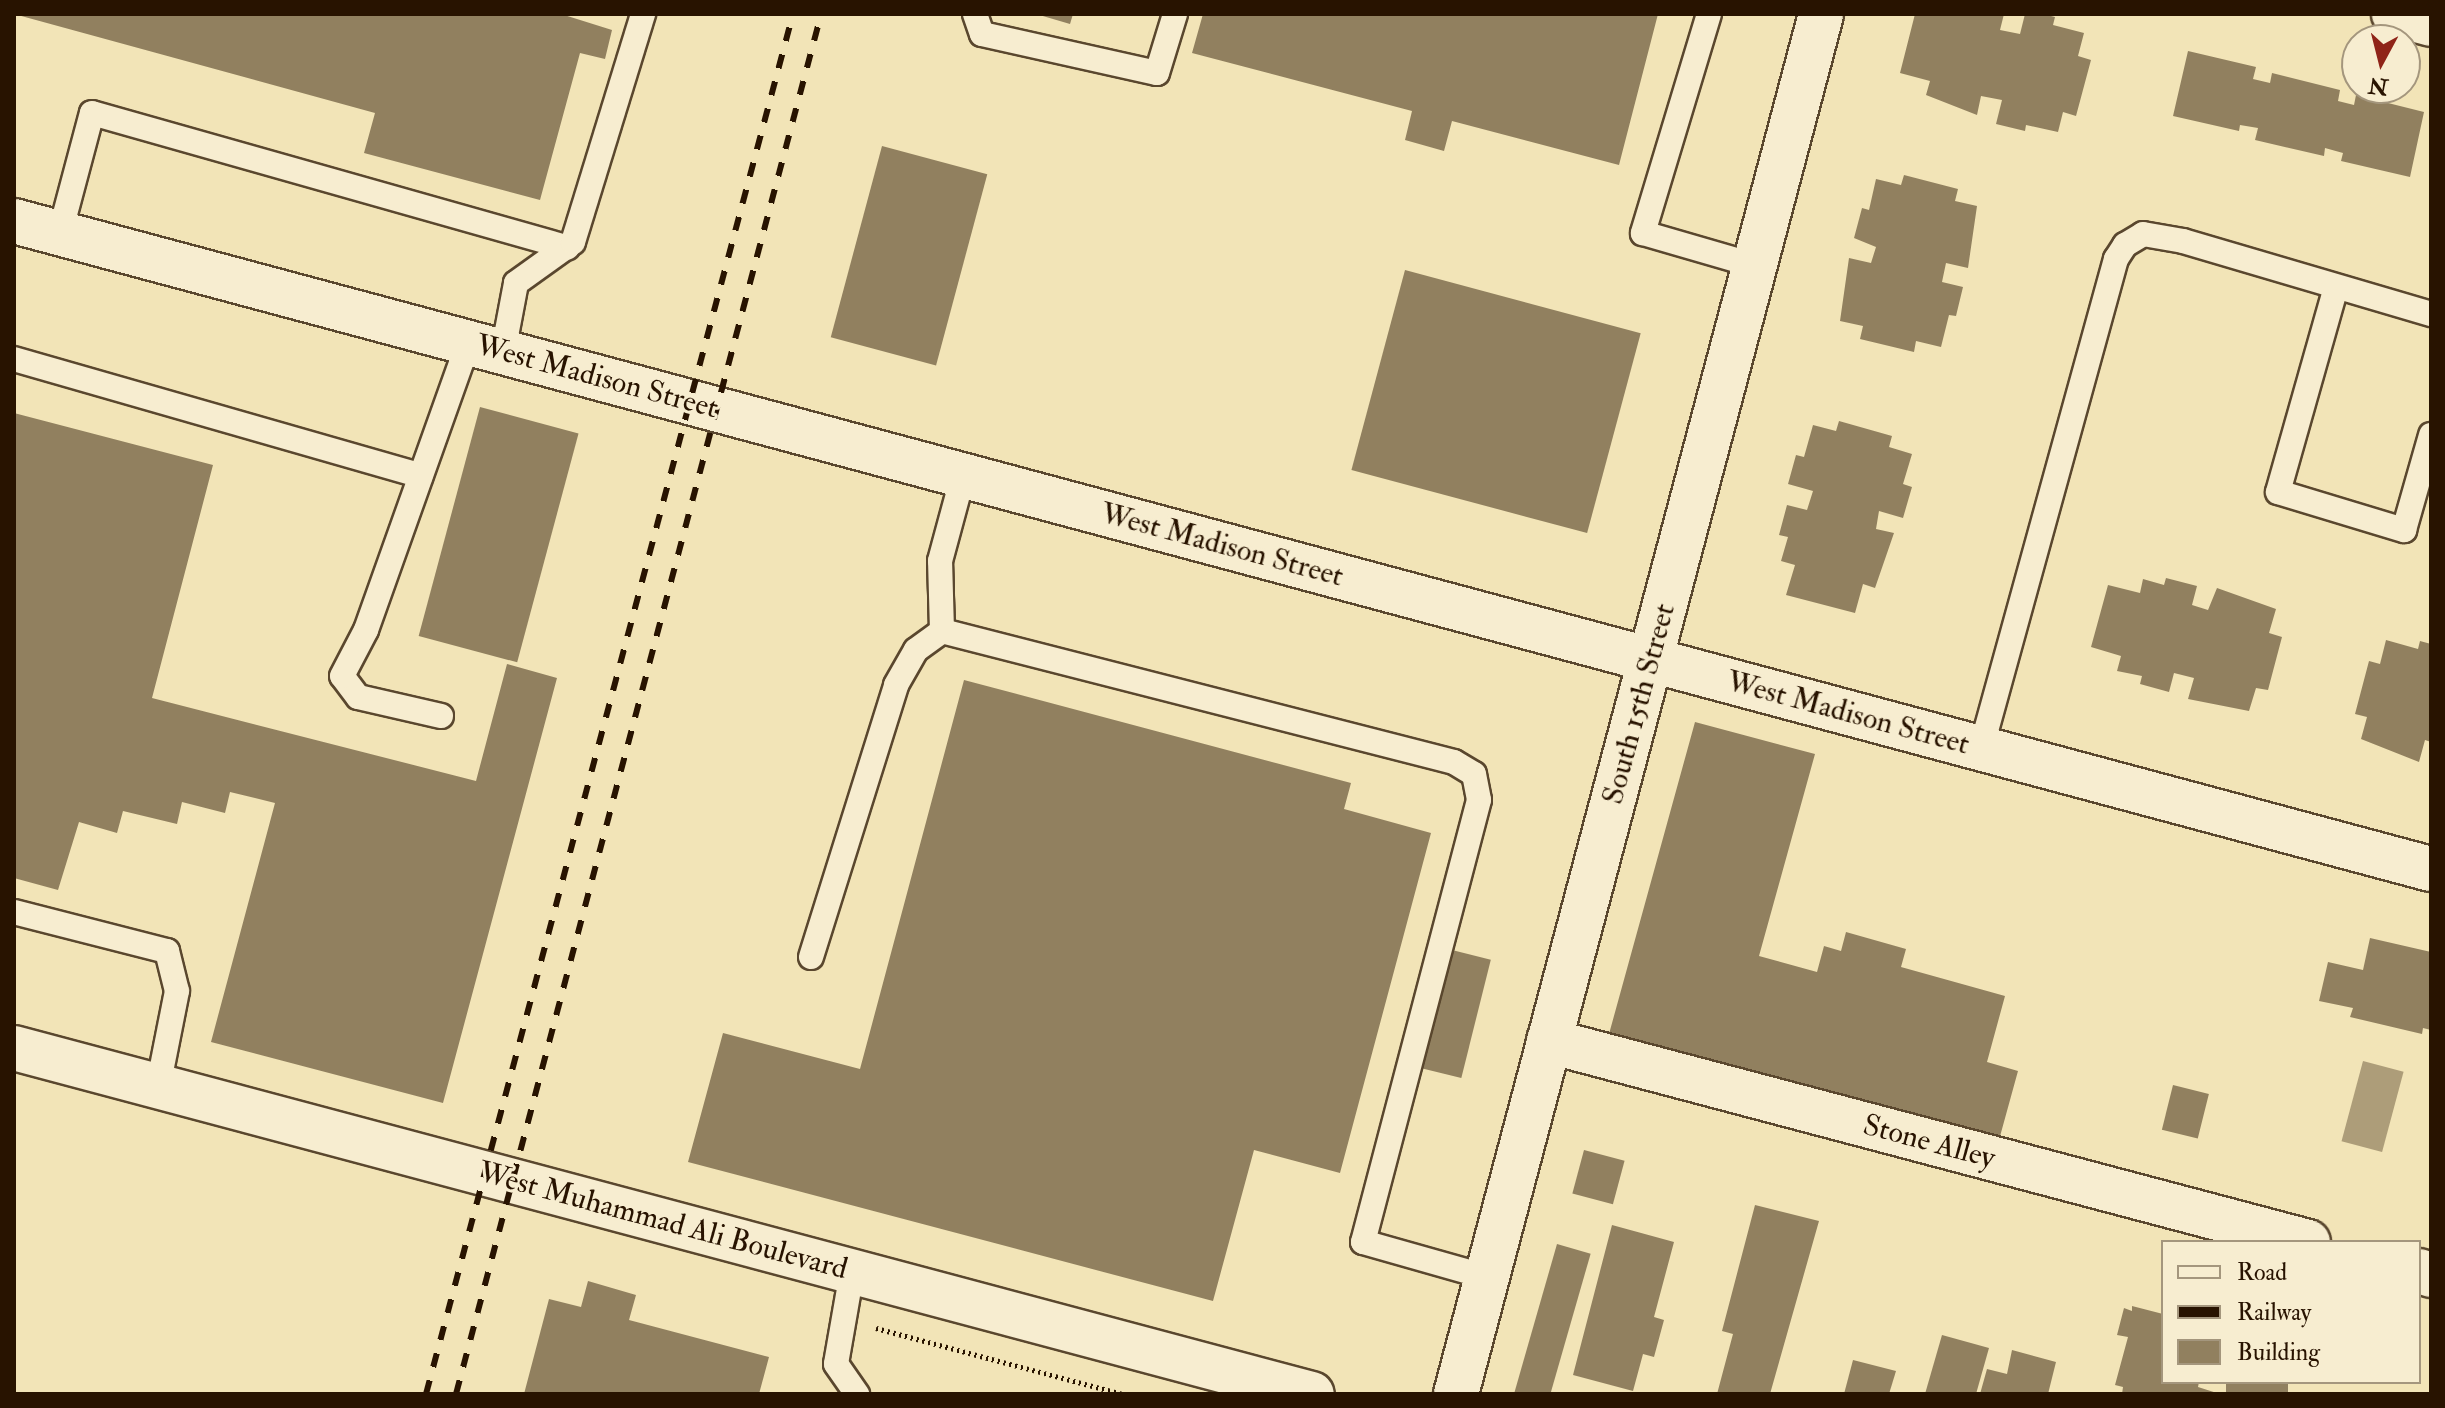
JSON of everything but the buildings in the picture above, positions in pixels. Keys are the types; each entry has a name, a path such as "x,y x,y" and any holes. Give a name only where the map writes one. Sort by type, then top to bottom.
{"street":[{"name":"South 15th Street","path":"1456,1394 1821,14"},
{"path":"2394,14 2431,24"},
{"name":"West Madison Street","path":"14,221 2431,869"},
{"name":"Stone Alley","path":"1549,1041 2300,1240"},
{"name":"West Muhammad Ali Boulevard","path":"14,1048 1312,1394"}],"lane":[{"path":"441,716 358,697 342,676 366,630 421,476 516,283 573,242 643,14"},
{"path":"975,14 982,34 1157,73 1175,14"},
{"path":"1709,14 1643,233 1753,265"},
{"path":"60,233 92,113 567,247"},
{"path":"1981,749 2116,259 2125,245 2143,234 2183,241 2431,314"},
{"path":"2336,287 2278,492 2404,530 2431,435"},
{"path":"14,359 421,476"},
{"path":"942,631 940,561 963,476"},
{"path":"811,957 896,685 916,650 942,631"},
{"path":"942,631 1454,762 1474,774 1479,800 1363,1242 1487,1277"},
{"path":"14,912 167,951 177,991 158,1087"},
{"path":"852,1272 836,1364 857,1394"}],"shaded area":[{"path":"2363,1061 2404,1072 2382,1152 2342,1141"}],"railway":[{"path":"426,1394 793,14"},
{"path":"456,1394 821,14"}]}
